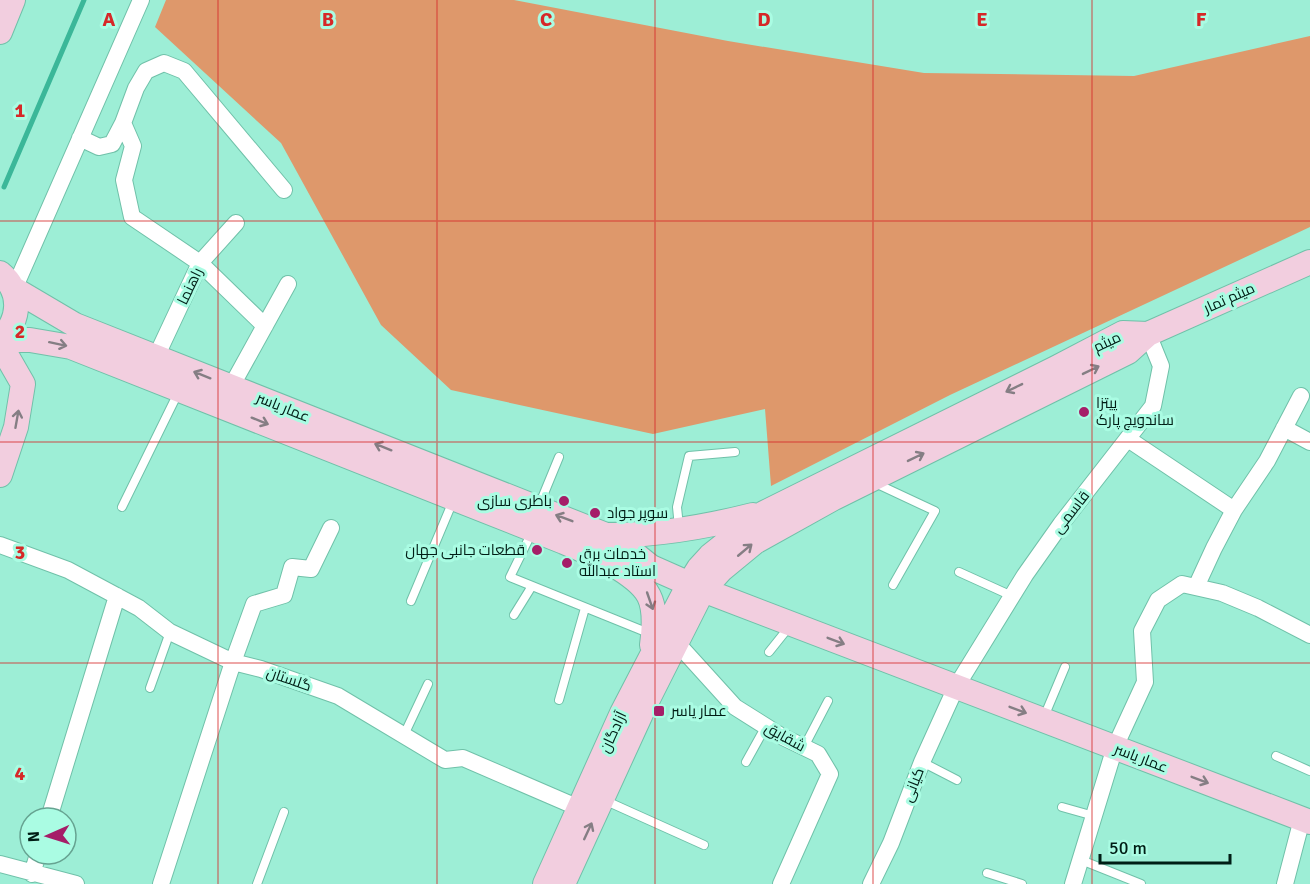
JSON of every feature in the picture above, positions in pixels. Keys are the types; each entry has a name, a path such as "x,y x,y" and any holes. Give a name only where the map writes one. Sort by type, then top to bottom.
{"main road":[{"path":"0,32 13,0"},
{"name":"میثم تمار","path":"1148,334 1310,261"},
{"path":"0,475 16,427 23,384 0,341 13,325 16,307 7,281"},
{"name":"عمار یاسر","path":"7,281 75,325 231,387 536,519 610,562 651,567"},
{"name":"میثم","path":"696,587 699,568 710,556 764,513 1123,333 1148,334"},
{"name":"میثم","path":"696,587 755,542 869,480 1128,351 1148,334"},
{"name":"عمار یاسر","path":"0,341 30,340 71,347 455,498 606,535 616,539 651,567 696,587 1306,818"},
{"path":"606,535 707,527 764,513"},
{"path":"610,562 643,585 652,600 653,635 647,664"},
{"name":"آزادگان","path":"561,883 603,799 645,705 677,643 696,587"},
{"name":"آزادگان","path":"561,883 579,808 622,713 647,664 696,587"}],"street":[{"path":"7,281 80,138 141,0"},
{"path":"80,138 99,147 112,144 123,123 136,88 146,71 164,63 184,71 284,190"},
{"path":"123,123 133,146 124,180 132,217 200,263 265,326"},
{"name":"راهنما","path":"156,357 200,263 237,223"},
{"path":"231,387 288,284"},
{"name":"قاسمی","path":"956,687 1012,596 1061,524 1154,406 1161,366 1148,334"},
{"path":"1197,587 1234,510 1267,461 1301,396"},
{"path":"1284,428 1310,442"},
{"path":"1128,439 1234,510"},
{"path":"161,884 254,604 284,595 292,567 311,569 331,528"},
{"name":"گلستان","path":"0,545 68,570 139,608 170,632 233,662 261,669 338,696 445,760 463,758 579,808"},
{"path":"1073,884 1114,747 1145,682 1142,631 1158,600 1182,584 1197,587 1222,593 1258,608 1310,635"},
{"path":"53,806 117,596"},
{"name":"شقایق","path":"677,643 735,707 781,736 818,754 830,774 781,884"},
{"name":"کیانی","path":"871,884 891,843 922,762 956,687"},
{"path":"1285,884 1306,818"},
{"path":"0,864 76,884"},
{"path":"32,874 34,866"}],"lane":[{"path":"122,507 179,390"},
{"path":"680,530 677,507 689,456 735,452"},
{"path":"559,457 536,519 510,577 653,635"},
{"path":"869,480 935,511 893,585"},
{"path":"411,601 455,498"},
{"path":"959,572 1012,596"},
{"path":"514,615 532,586"},
{"path":"559,700 585,608"},
{"path":"769,652 792,624"},
{"path":"150,688 170,632"},
{"path":"1043,720 1065,667"},
{"path":"404,735 428,684"},
{"path":"804,747 828,701"},
{"path":"746,762 766,726"},
{"path":"1276,756 1310,771"},
{"path":"922,762 957,780"},
{"path":"603,799 704,845"},
{"path":"1062,807 1094,816"},
{"path":"257,884 284,812"},
{"path":"1080,860 1142,884"},
{"path":"987,873 1022,884"}],"shaded area":[{"path":"166,0 514,0 728,41 924,73 1134,76 1310,36 1310,227 950,395 771,486 765,409 653,434 451,390 381,325 281,143 155,27"}],"waterway":[{"path":"4,187 84,0"}],"place":[{"name":"پیتزا ساندویچ پارک","path":"1084,412"},
{"name":"باطری سازی","path":"564,501"},
{"name":"سوپر جواد","path":"595,513"},
{"name":"قطعات جانبی جهان","path":"537,550"},
{"name":"خدمات برق استاد عبدالله","path":"567,563"},
{"name":"عمار یاسر","path":"659,711"}]}
